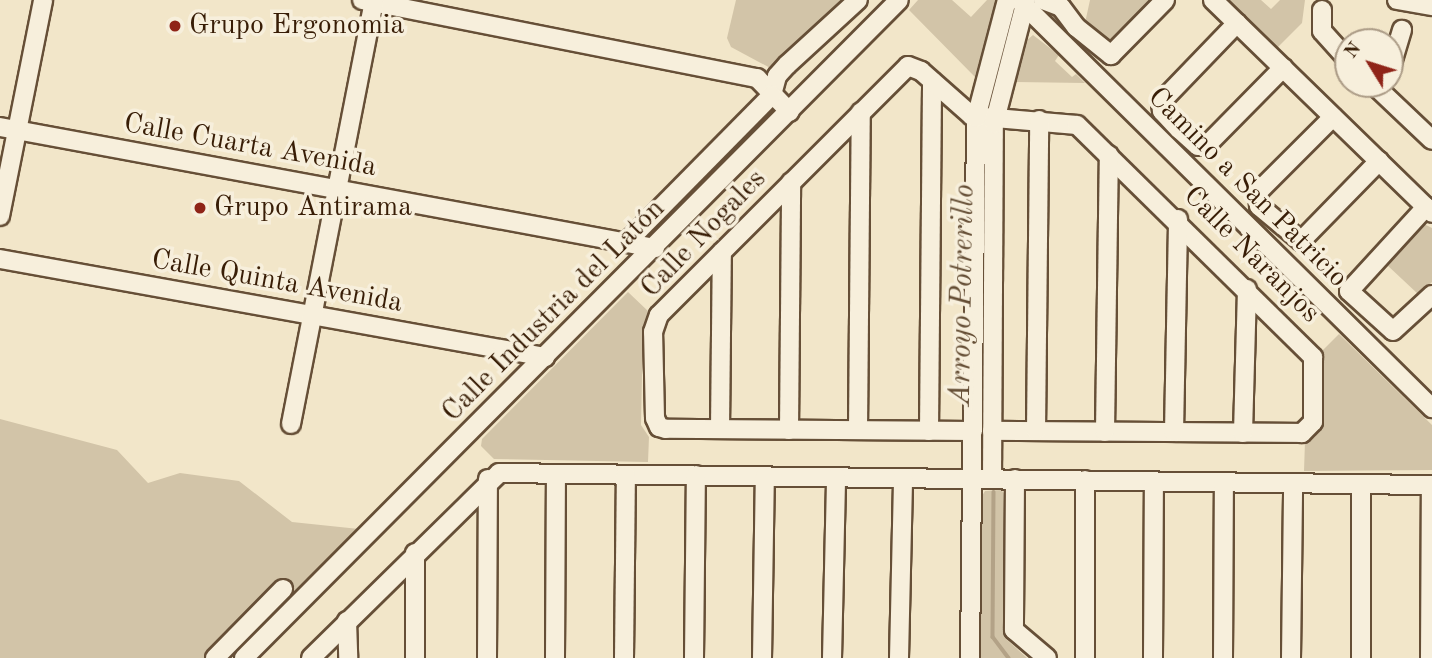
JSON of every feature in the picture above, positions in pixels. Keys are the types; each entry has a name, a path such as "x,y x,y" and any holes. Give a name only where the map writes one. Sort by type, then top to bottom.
{"street":[{"path":"0,216 9,129 43,0"},
{"name":"Calle Industria del Latón","path":"626,243 772,95 777,76 787,65 858,0"},
{"name":"Calle Industria del Latón","path":"244,658 899,0"},
{"path":"970,658 976,118 1007,0"},
{"path":"1042,0 1061,7 1072,23 1107,55 1119,51 1165,0"},
{"path":"1072,23 1078,0"},
{"path":"1213,0 1429,210 1349,288 1368,313 1386,329 1396,330 1432,295"},
{"path":"1396,0 1432,6"},
{"path":"291,424 340,188 370,1 757,78 790,112"},
{"path":"992,479 995,118 1023,2"},
{"name":"Camino a San Patricio","path":"1023,2 1432,408"},
{"path":"1322,10 1322,31 1334,44"},
{"path":"1237,23 1161,102 1162,111 1179,129 1198,146 1206,146 1283,68"},
{"name":"Calle Nogales","path":"973,431 720,429 657,425 653,332 659,315 908,66 932,81 976,118"},
{"path":"929,430 932,81"},
{"path":"1392,98 1432,140"},
{"path":"858,430 861,112"},
{"path":"1333,117 1256,195 1256,203 1294,239 1304,239 1378,161"},
{"name":"Calle Naranjos","path":"976,118 1039,120 1077,125 1178,219 1312,354 1314,416 1310,429 1302,433 992,431"},
{"path":"1036,431 1039,120"},
{"name":"Calle Cuarta Avenida","path":"9,129 655,248"},
{"path":"1105,432 1109,155"},
{"path":"789,430 791,182"},
{"path":"1174,432 1178,219"},
{"path":"720,429 722,252"},
{"name":"Calle Quinta Avenida","path":"0,259 545,357"},
{"path":"1244,433 1247,289"},
{"path":"310,658 488,479 499,473 1431,485 1430,658"},
{"path":"555,658 556,474"},
{"path":"624,658 626,475"},
{"path":"694,658 696,475"},
{"path":"762,658 765,476"},
{"path":"832,658 836,477"},
{"path":"899,658 903,478"},
{"path":"487,658 488,479"},
{"path":"1015,480 1014,630 1047,658"},
{"path":"1085,480 1085,658"},
{"path":"1153,658 1154,481"},
{"path":"1223,658 1224,482"},
{"path":"1291,658 1293,483"},
{"path":"1361,484 1361,658"},
{"path":"415,553 415,658"},
{"path":"215,658 283,589"},
{"path":"347,621 348,658"}],"shaded area":[{"path":"736,0 849,0 774,70 731,47 727,38"},
{"path":"918,0 952,0 971,17 987,0 996,0 975,77 909,10"},
{"path":"1090,0 1154,0 1111,44 1085,23"},
{"path":"1226,0 1261,0 1271,9 1280,0 1305,0 1302,23 1277,48"},
{"path":"1033,35 1059,55 1055,61 1072,77 1076,74 1085,83 1016,82 1026,41"},
{"path":"984,135 987,135 984,455 981,455"},
{"path":"1424,224 1432,228 1432,282 1419,295 1386,264"},
{"path":"628,292 649,312 643,327 641,425 649,437 648,462 494,459 481,446 482,439"},
{"path":"1339,334 1432,425 1432,470 1304,471 1305,441 1315,437 1323,419 1321,352"},
{"path":"0,419 117,450 148,483 180,473 239,481 292,522 359,529 231,658 0,658"},
{"path":"1001,490 1006,495 1005,638 1027,658 980,658 982,496 985,491"}],"waterway":[{"name":"Arroyo Potrerillo","path":"994,492 993,637 1009,658"}],"place":[{"name":"Grupo Ergonomia","path":"175,26"},
{"name":"Grupo Antirama","path":"200,208"}]}
